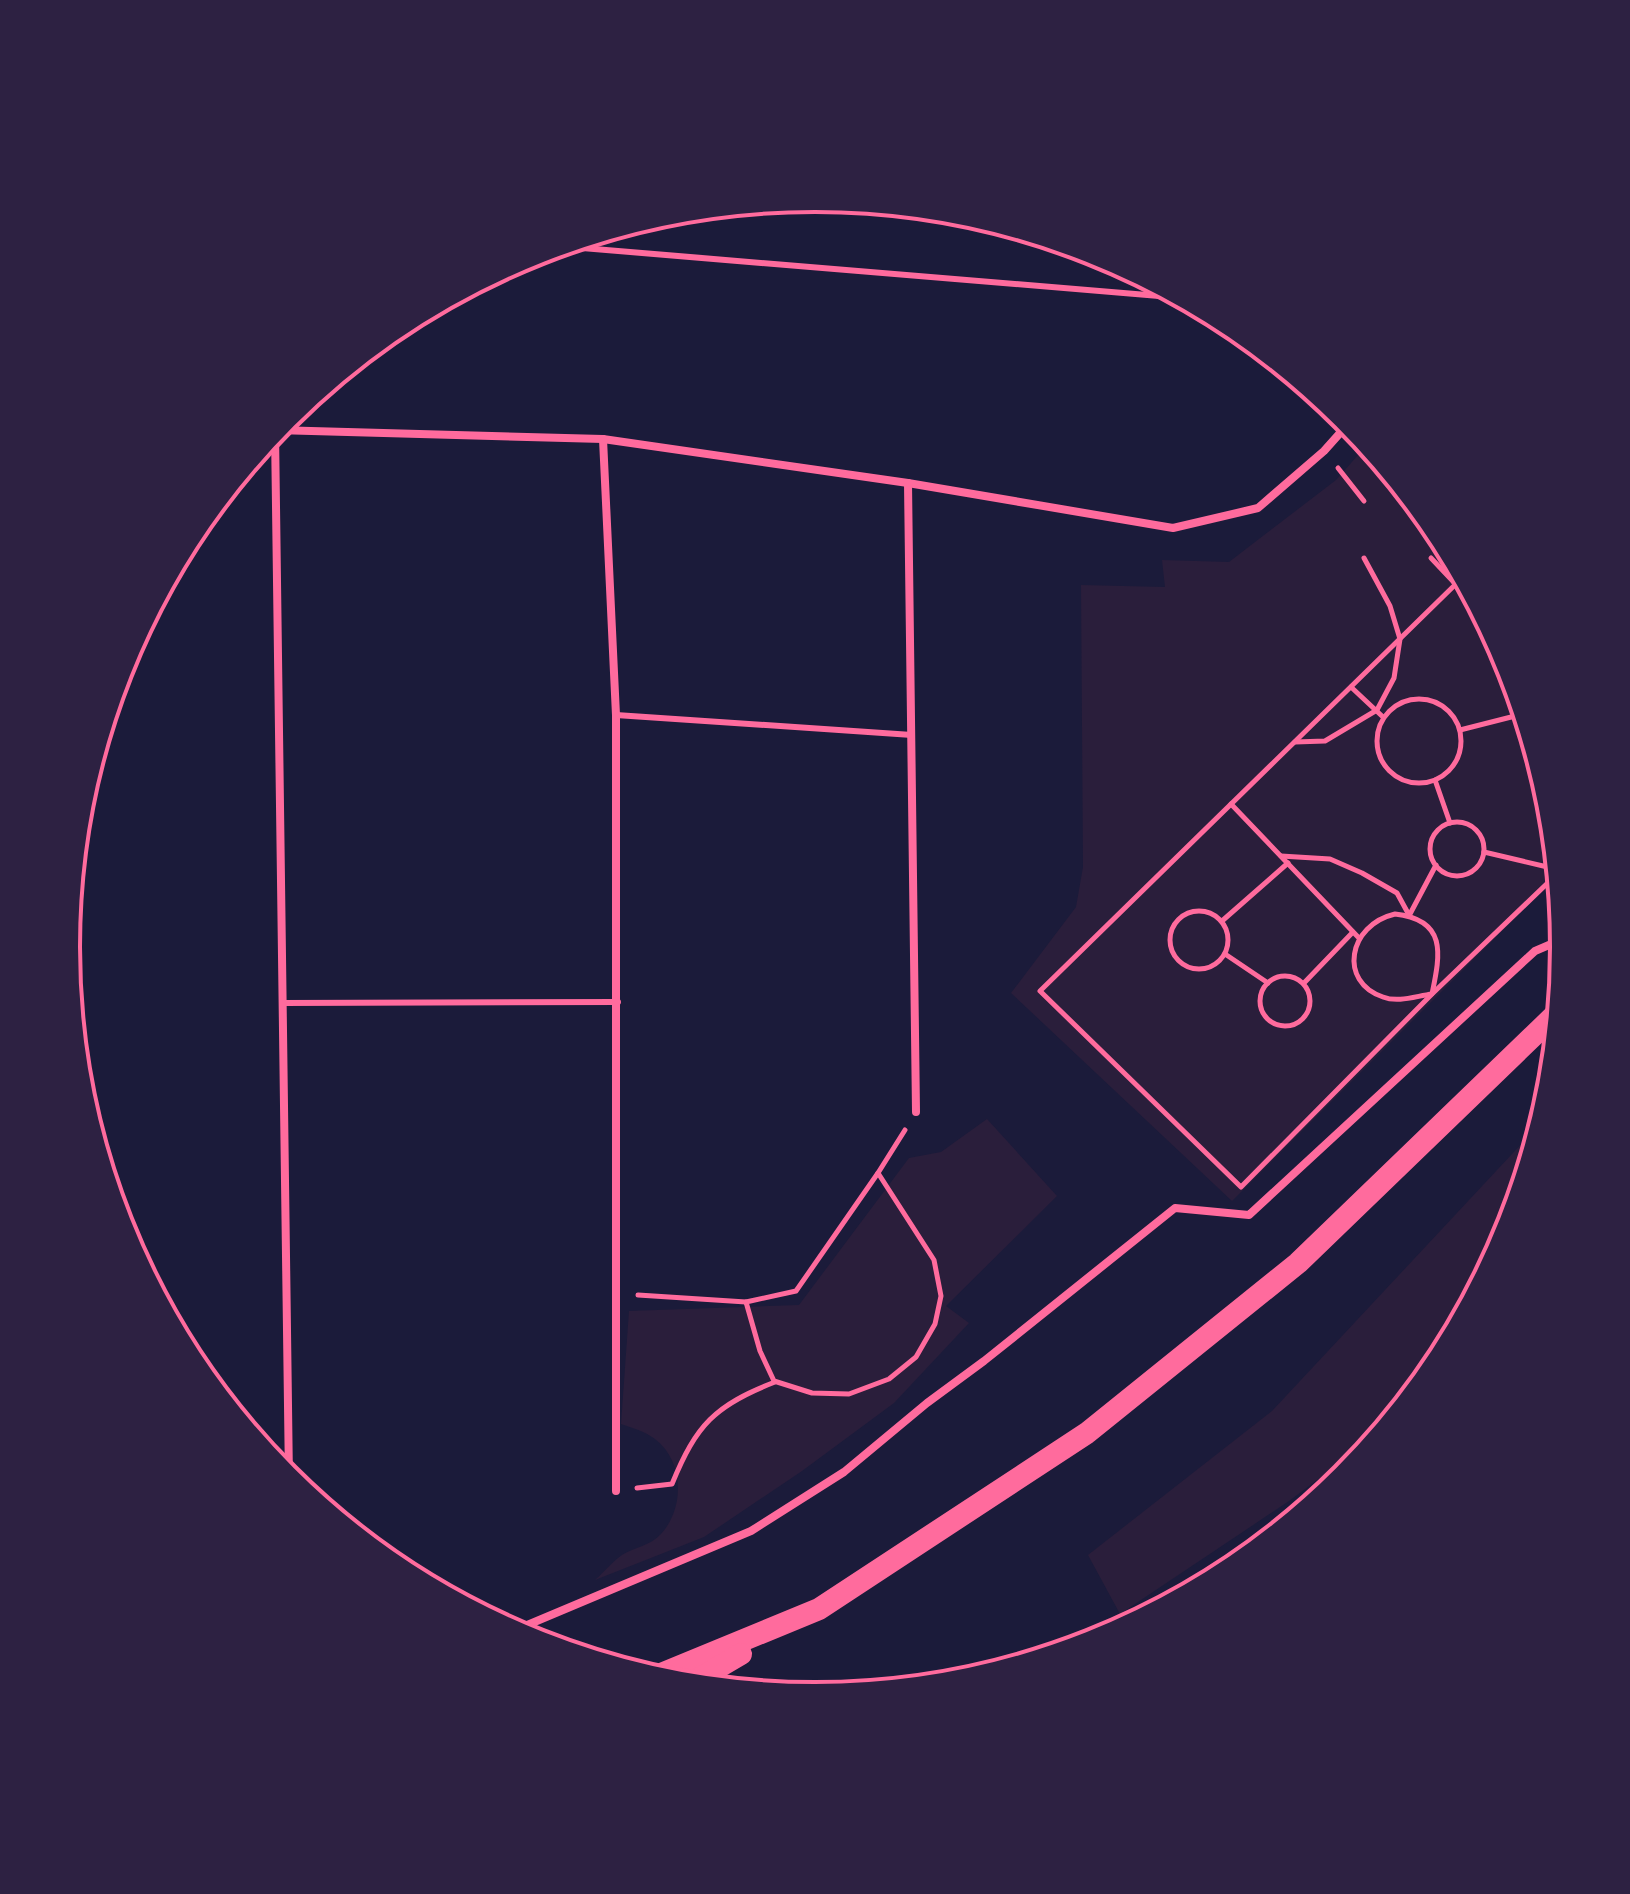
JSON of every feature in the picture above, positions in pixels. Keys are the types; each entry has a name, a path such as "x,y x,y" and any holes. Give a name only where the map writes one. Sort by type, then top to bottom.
{"highway":[{"path":"707,1674 819,1609 1087,1433 1310,1252 1546,1024"},
{"path":"675,1668 819,1609"}],"street":[{"path":"292,430 603,439 908,483 1173,528 1258,508 1324,451 1340,433"},
{"path":"603,439 616,715 616,1491"},
{"path":"275,448 289,1460"},
{"path":"908,483 916,1112"},
{"path":"530,1624 751,1531 844,1472 1175,1208 1249,1215 1535,951 1550,945"}],"lane":[{"path":"587,248 1155,296"},
{"path":"616,715 912,735"},
{"path":"282,1003 618,1002"}],"path":[{"path":"1324,451 1364,501"},
{"path":"1294,742 1325,741 1377,710 1394,678 1400,639 1390,606 1364,558"},
{"path":"1431,558 1453,582"},
{"path":"1455,586 1040,991 1241,1187 1546,880"},
{"path":"1351,687 1383,717"},
{"path":"1410,699 1426,699 1441,704 1453,716 1460,730 1460,754 1454,765 1435,780 1420,783 1404,781 1391,773 1381,761 1376,746 1377,731 1383,717 1395,705 1410,699"},
{"path":"1460,730 1513,717"},
{"path":"1435,780 1450,823"},
{"path":"1231,804 1358,937"},
{"path":"1461,822 1478,832 1484,852 1474,870 1453,876 1436,865 1430,845 1441,827 1461,822"},
{"path":"1484,852 1545,868"},
{"path":"1280,855 1330,859 1362,873 1397,893 1409,915"},
{"path":"1222,921 1288,863"},
{"path":"1409,915 1436,865"},
{"path":"1190,912 1213,914 1222,921 1229,942 1218,963 1197,970 1176,960 1170,938 1173,927 1190,912"},
{"path":"1395,914 1409,915 1423,922 1433,933 1439,947 1440,962 1432,994 1400,1000 1371,992 1361,981 1355,967 1354,952 1358,937 1367,925 1380,917 1395,914"},
{"path":"1304,984 1353,932"},
{"path":"1225,954 1268,983"},
{"path":"1286,976 1304,984 1309,992 1309,1011 1303,1019 1285,1027 1276,1025 1262,1011 1262,991 1268,983 1286,976"},
{"path":"617,1293 746,1302 796,1291 878,1173 916,1112"},
{"path":"746,1302 760,1351 774,1381 812,1393 849,1394 889,1379 916,1357 935,1324 941,1296 934,1260 878,1173"},
{"path":"616,1491 672,1484 687,1448 711,1417 743,1394 779,1381"}],"shaded area":[{"path":"1360,453 1426,539 1474,622 1511,711 1525,757 1544,851 1547,886 1232,1201 1011,993 1076,907 1083,867 1081,585 1165,587 1162,560 1229,562 1336,480"},
{"path":"987,1119 1057,1196 946,1306 969,1323 894,1403 802,1471 704,1537 595,1580 622,1555 661,1534 669,1523 677,1498 676,1472 665,1448 647,1434 621,1424 629,1311 799,1305 909,1158 941,1152"},
{"path":"1524,1142 1494,1228 1452,1315 1368,1432 1337,1465 1289,1501 1120,1614 1088,1555 1272,1411"}]}
